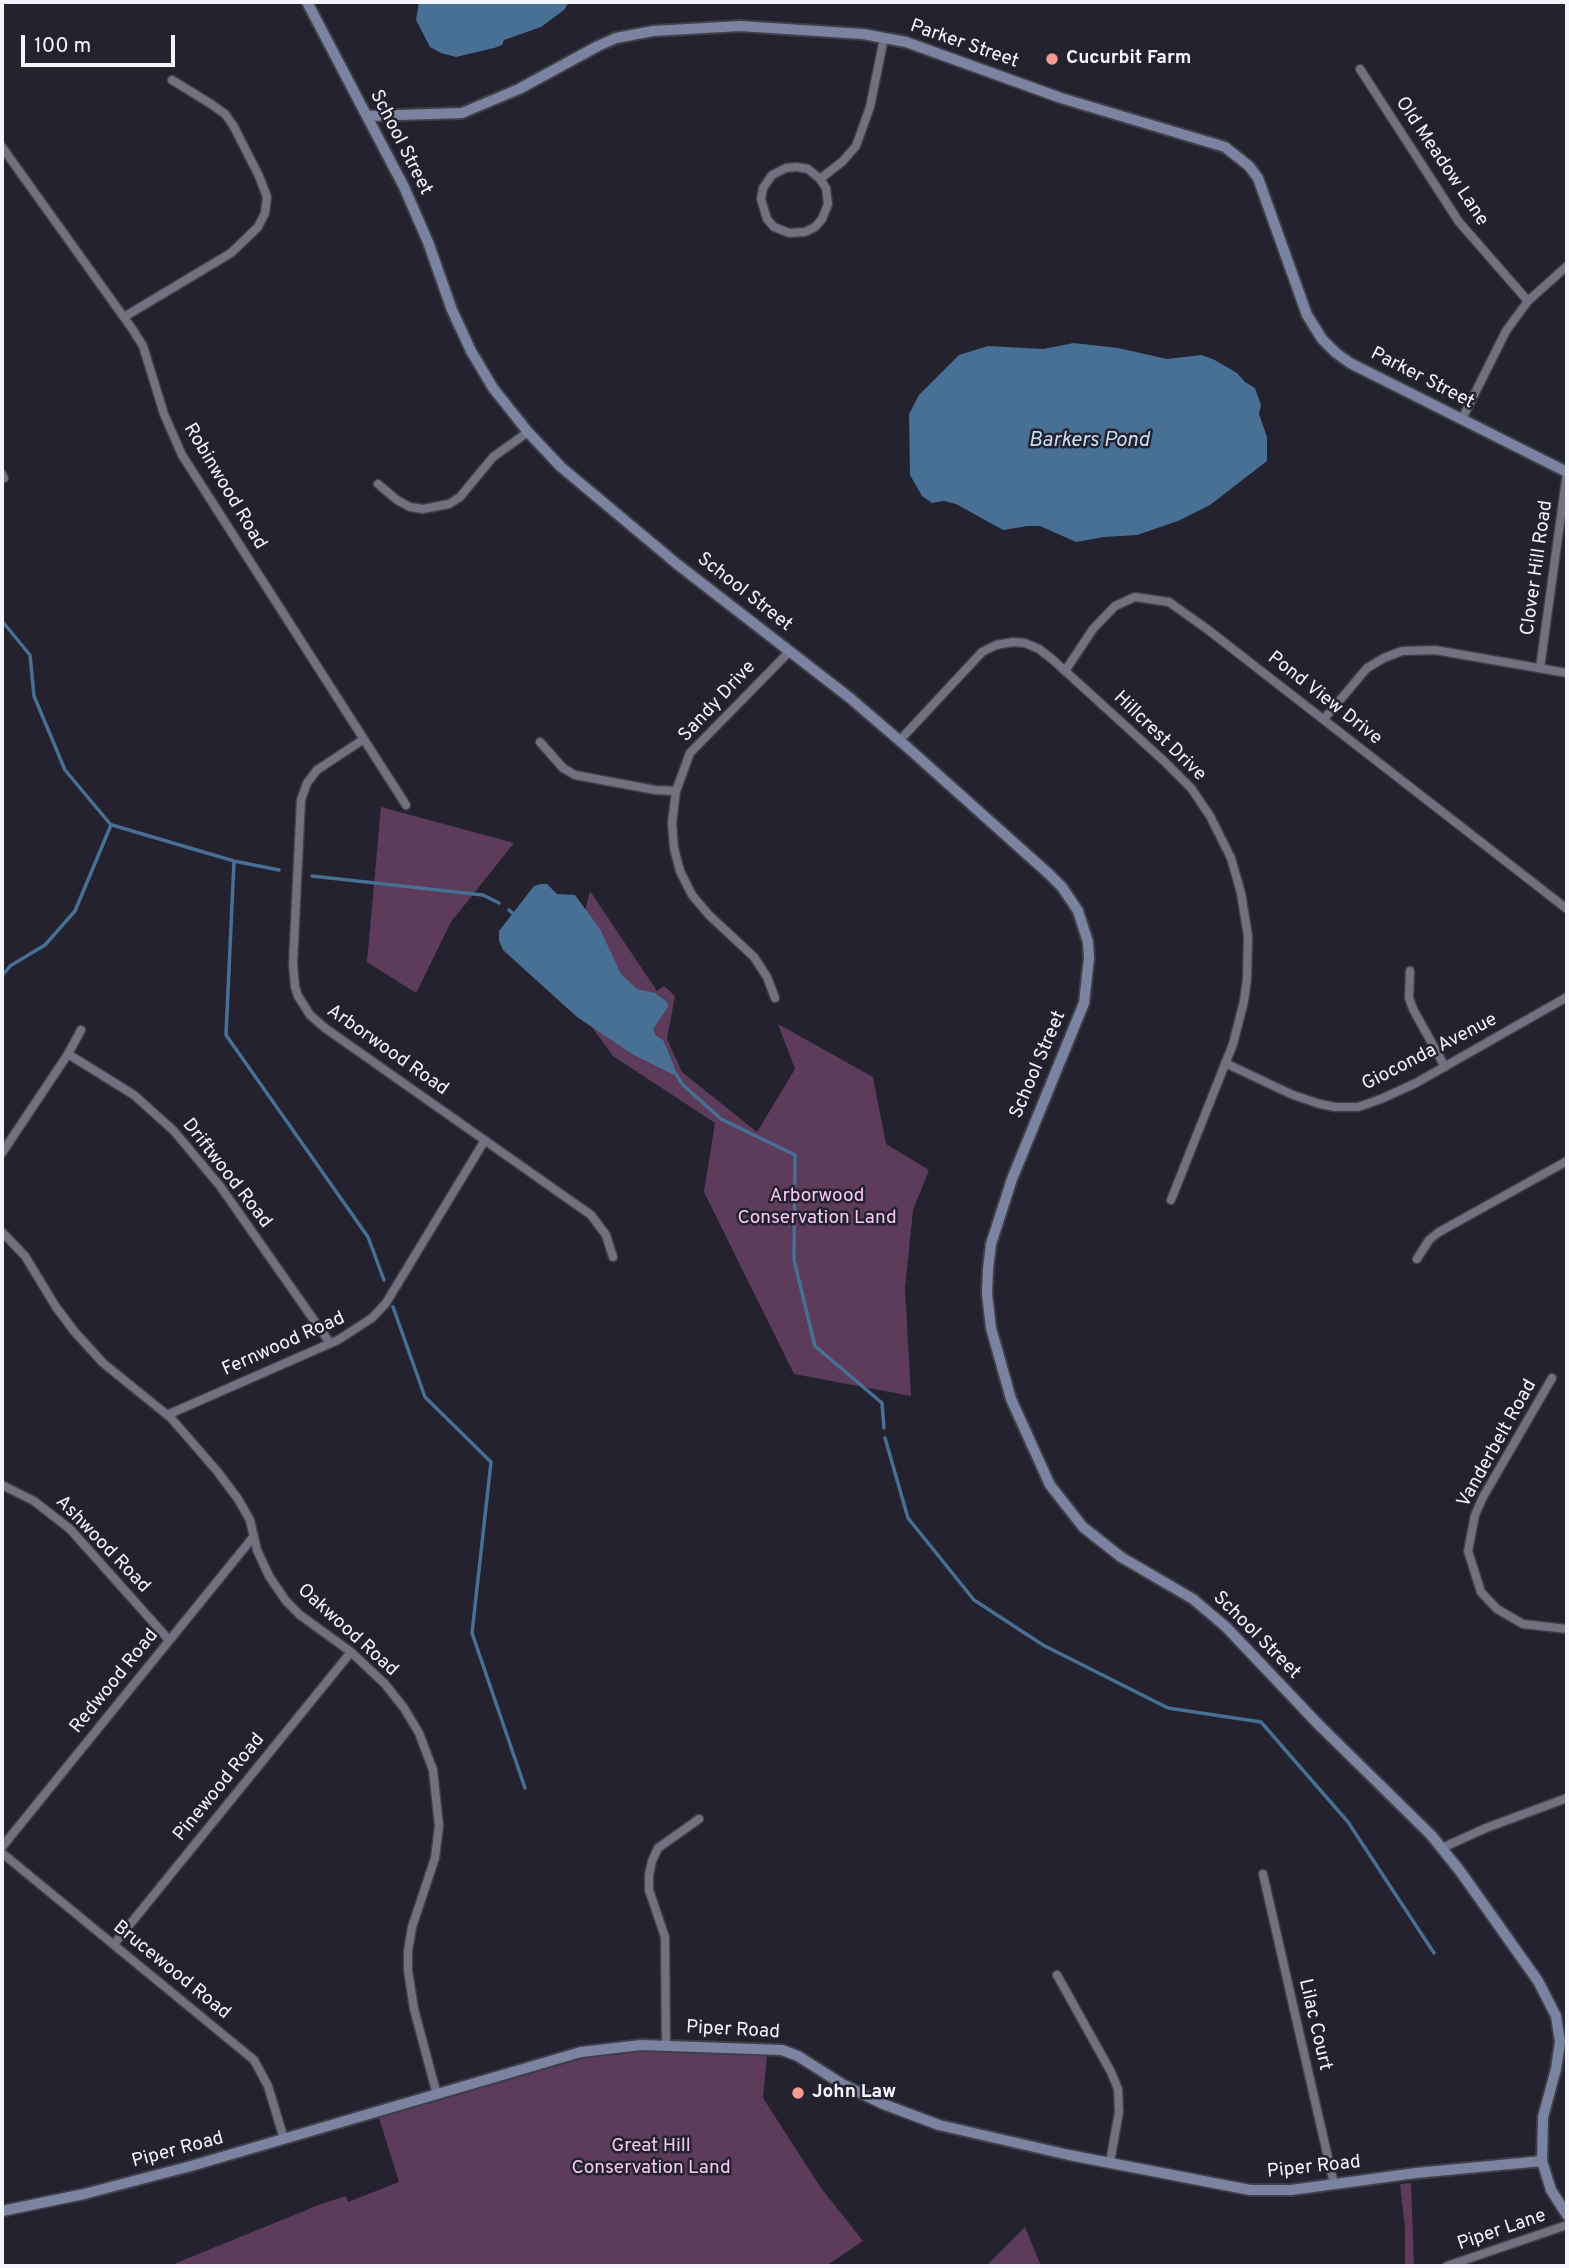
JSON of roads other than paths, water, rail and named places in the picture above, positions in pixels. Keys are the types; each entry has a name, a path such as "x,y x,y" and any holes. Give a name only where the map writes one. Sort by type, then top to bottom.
{"street":[{"name":"School Street","path":"307,2 369,116 413,207 452,310 471,351 493,388 528,432 561,467 651,542 900,740 1062,887 1079,911 1090,958 1084,1003 1012,1179 991,1244 988,1269 988,1311 998,1360 1020,1421 1050,1485 1083,1527 1107,1547 1193,1599 1217,1618 1319,1725 1401,1803 1442,1847 1538,1981 1557,2021 1559,2052 1542,2122 1542,2161 1551,2190 1567,2215"},
{"name":"Parker Street","path":"369,116 462,113 519,89 616,38 653,31 740,26 812,30 914,44 1039,90 1225,147 1249,166 1258,178 1304,307 1312,324 1329,346 1350,363 1567,472"},
{"path":"820,179 850,154 860,137 870,107 884,38"},
{"name":"Old Meadow Lane","path":"1360,69 1459,222 1528,301"},
{"path":"124,317 231,253 252,234 265,213 267,197 233,125 225,114 172,80"},
{"name":"Robinwood Road","path":"2,147 143,346 164,414 182,455 407,805"},
{"path":"792,167 803,168 820,179 826,188 828,204 825,215 814,227 800,233 789,233 774,227 767,219 761,204 768,179 777,172 792,167"},
{"path":"1462,419 1497,346 1528,301 1567,266"},
{"path":"378,484 410,507 423,509 449,504 460,496 494,457 528,432"},
{"name":"Clover Hill Road","path":"1540,668 1567,472"},
{"name":"Pond View Drive","path":"1065,671 1093,629 1115,606 1136,597 1158,599 1180,608 1567,909"},
{"name":"Hillcrest Drive","path":"900,740 975,658 996,645 1025,643 1039,649 1065,671 1164,761 1191,788 1210,816 1231,858 1245,916 1248,957 1244,1001 1225,1063 1171,1200"},
{"path":"1324,719 1367,668 1402,651 1435,650 1567,673"},
{"name":"Sandy Drive","path":"775,998 768,977 754,957 709,915 692,895 680,871 674,848 672,823 676,791 690,753 790,651"},
{"name":"Arborwood Road","path":"364,739 317,770 304,791 300,809 293,963 295,987 303,1006 317,1022 591,1215 606,1235 613,1257"},
{"path":"540,742 563,768 575,775 655,790 676,791"},
{"path":"1410,971 1409,998 1413,1009 1445,1067"},
{"name":"Gioconda Avenue","path":"1225,1063 1306,1100 1348,1108 1381,1099 1445,1067 1567,998"},
{"path":"2,1153 68,1054 80,1030"},
{"name":"Driftwood Road","path":"68,1054 148,1105 174,1130 220,1186 330,1343"},
{"name":"Fernwood Road","path":"167,1415 357,1330 379,1311 485,1140"},
{"path":"1417,1259 1429,1240 1439,1232 1567,1161"},
{"name":"Oakwood Road","path":"2,1232 25,1256 74,1331 103,1363 190,1437 238,1499 250,1520 257,1550 269,1576 286,1601 300,1615 351,1652 385,1684 419,1733 433,1770 439,1826 435,1858 412,1927 408,1951 414,2009 437,2095"},
{"name":"Vanderbelt Road","path":"1552,1378 1483,1497 1475,1515 1468,1551 1481,1592 1497,1609 1523,1624 1567,1629"},
{"name":"Ashwood Road","path":"2,1485 34,1501 70,1529 169,1640"},
{"name":"Redwood Road","path":"2,1847 254,1536"},
{"name":"Pinewood Road","path":"114,1944 351,1652"},
{"path":"1442,1847 1567,1798"},
{"path":"666,2045 665,1937 649,1890 649,1875 658,1848 699,1819"},
{"name":"Brucewood Road","path":"2,1853 254,2060 268,2086 284,2139"},
{"name":"Lilac Court","path":"1263,1874 1334,2184"},
{"path":"1057,1975 1118,2089 1119,2112 1110,2162"},
{"name":"Piper Road","path":"2,2211 84,2194 191,2166 581,2052 626,2046 764,2048 788,2052 851,2089 925,2121 982,2136 1250,2190 1284,2191 1494,2164 1542,2161"},
{"name":"Piper Lane","path":"1447,2266 1567,2225"}],"water":[{"path":"419,2 569,2 564,10 541,27 504,40 502,45 494,48 456,57 430,47 416,20"},
{"name":"Barkers Pond","path":"1074,343 1118,348 1167,359 1201,355 1237,373 1255,388 1261,405 1259,414 1267,437 1267,461 1210,505 1178,521 1137,535 1076,542 1040,526 1003,530 956,504 944,501 932,503 922,496 910,475 909,414 919,395 959,355 988,346 1043,349"},
{"path":"547,884 557,894 575,895 600,929 621,974 637,989 655,993 667,1002 668,1007 653,1029 656,1036 663,1040 675,1069 674,1075 632,1054 577,1017 503,950 499,931 534,886"}],"waterway":[{"path":"2,621 30,655 34,696 65,770 111,825 75,911 45,945 10,966 2,976"},
{"path":"112,825 234,861 279,870"},
{"path":"234,861 226,1035 368,1237 384,1280"},
{"path":"312,876 483,895 499,903"},
{"path":"509,910 516,916"},
{"path":"673,1070 683,1085 721,1119 795,1155 794,1260 815,1346 882,1403 884,1428"},
{"path":"393,1307 425,1397 491,1462 472,1633 525,1788"},
{"path":"885,1438 908,1518 974,1600 1043,1645 1168,1708 1261,1722 1348,1822 1434,1953"}],"place":[{"name":"Cucurbit Farm","path":"1052,59"},
{"name":"John Law","path":"798,2093"}],"park label":[{"name":"Arborwood Conservation Land","path":"817,1208"},
{"name":"Great Hill Conservation Land","path":"651,2158"}]}
